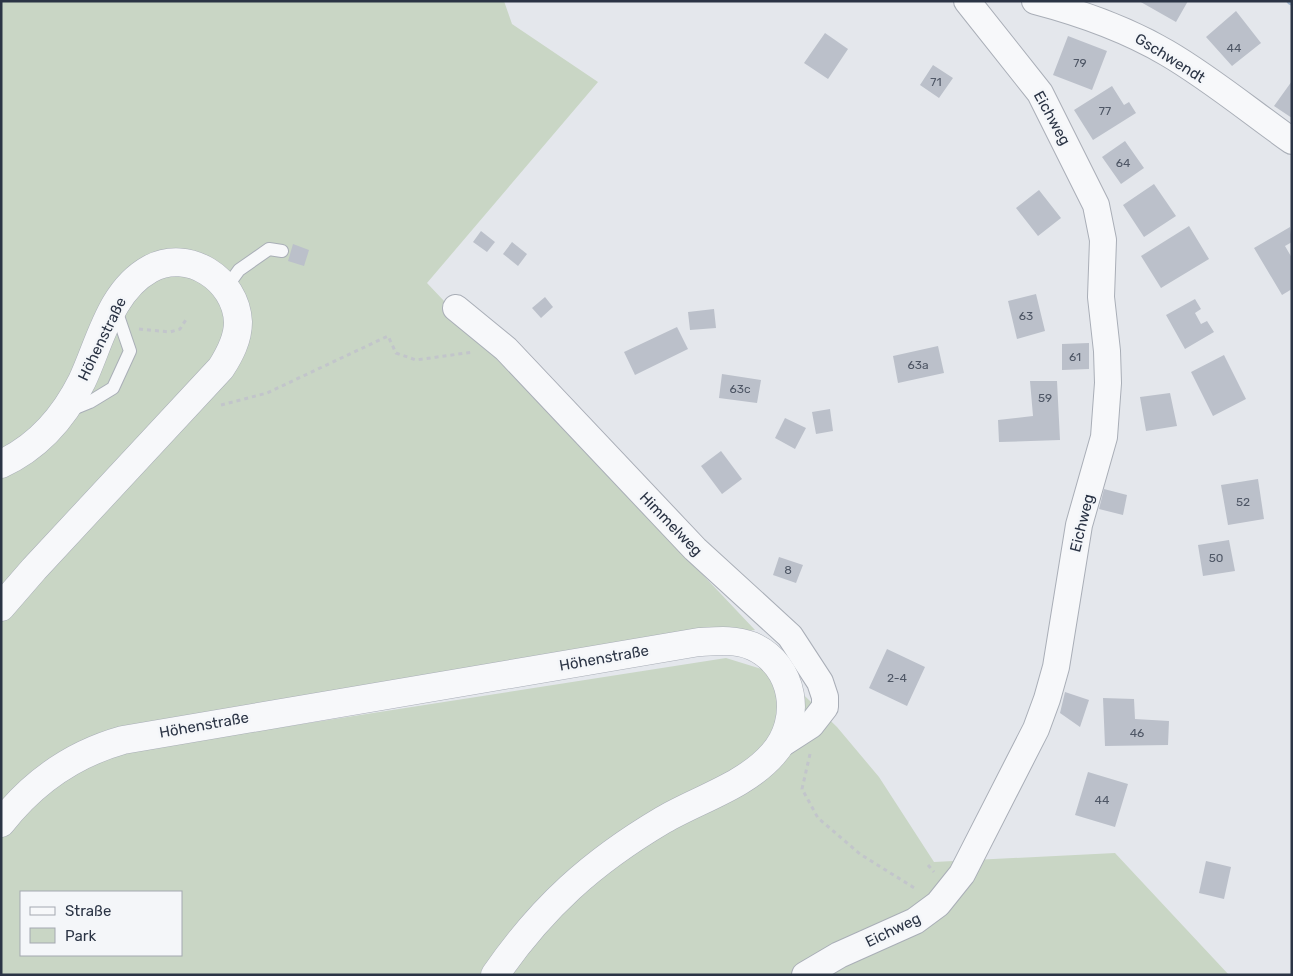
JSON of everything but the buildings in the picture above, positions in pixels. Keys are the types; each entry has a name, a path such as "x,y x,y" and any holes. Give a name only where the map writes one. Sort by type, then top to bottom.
{"street":[{"name":"Eichweg","path":"805,975 839,955 915,921 938,904 962,874 1036,729 1048,699 1056,667 1079,525 1104,437 1108,383 1107,351 1101,297 1103,240 1096,204 1040,93 967,1"},
{"name":"Gschwendt","path":"1035,1 1090,18 1137,36 1168,54 1292,141"},
{"name":"Höhenstraße","path":"1,464 37,441 64,412 82,379 115,306 141,275 151,268 169,263 189,263 200,267 216,277 226,288 234,304 238,323 235,341 221,368 1,607"},
{"name":"Himmelweg","path":"456,308 506,349 695,549 790,636 810,664 825,697 825,707 811,726 780,746"},
{"name":"Höhenstraße","path":"1,823 24,796 49,775 82,755 123,740 699,642 742,643 762,652 778,666 789,686 792,698 790,722 780,746 767,760 739,781 666,819 622,845 593,866 569,887 525,934 495,975"}],"lane":[{"path":"226,288 239,270 269,249 282,251"},
{"path":"64,412 90,402 113,388 130,351 115,306"}],"path":[{"path":"126,336 136,329 170,332 180,329 187,318"},
{"path":"213,407 267,393 388,336 396,353 416,360 506,349"},
{"path":"811,726 814,736 802,789 818,818 860,854 914,890 921,888"}],"green space":[{"path":"1,1 504,1 512,24 598,82 427,283 755,630 632,644 213,738 726,658 784,676 837,727 879,777 934,862 1115,853 1229,975 1,975"}]}
